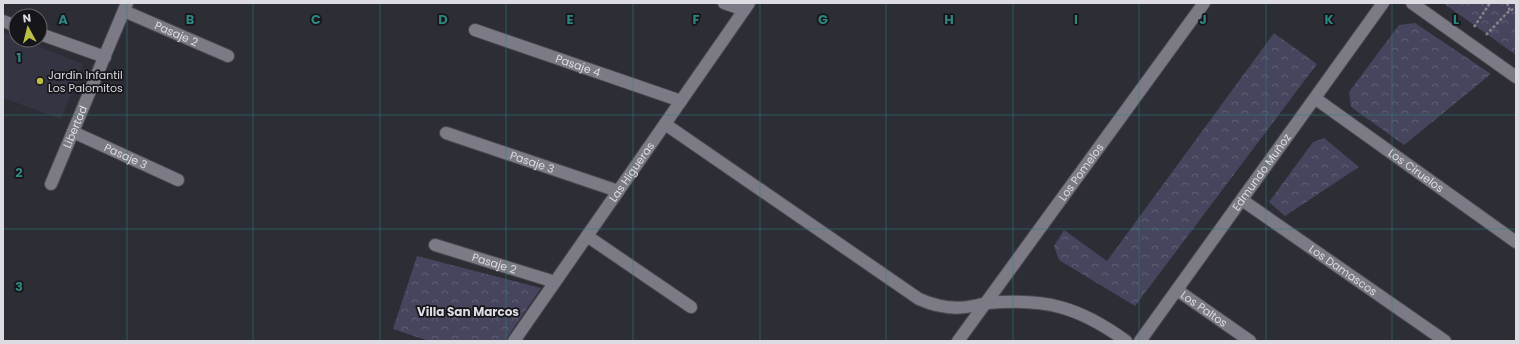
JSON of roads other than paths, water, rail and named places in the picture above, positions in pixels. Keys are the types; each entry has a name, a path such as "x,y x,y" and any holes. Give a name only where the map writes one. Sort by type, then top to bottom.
{"street":[{"path":"724,3 746,7"},
{"name":"Los Pomelos","path":"958,341 1204,3"},
{"name":"Edmundo Muñoz","path":"1140,341 1316,99 1383,3"},
{"path":"1412,3 1516,77"},
{"name":"Pasaje 2","path":"125,7 228,56"},
{"name":"Libertad","path":"51,184 125,7"},
{"name":"Las Higueras","path":"514,341 746,7"},
{"name":"Pasaje 4","path":"474,30 681,101"},
{"path":"48,37 105,57"},
{"name":"Los Ciruelos","path":"1316,99 1516,242"},
{"path":"665,124 919,300 931,304 954,308 975,306 986,303 1041,303 1063,307 1097,321 1126,341"},
{"name":"Pasaje 3","path":"73,132 178,180"},
{"name":"Pasaje 3","path":"446,133 618,192"},
{"name":"Los Damascos","path":"1242,200 1445,341"},
{"path":"586,236 691,307"},
{"name":"Pasaje 2","path":"434,245 555,282"},
{"name":"Los Paltos","path":"1177,290 1250,341"}],"place":[{"name":"Jardín Infantil Los Palomitos","path":"40,81"}],"district":[{"name":"Villa San Marcos","path":"468,312"}]}
